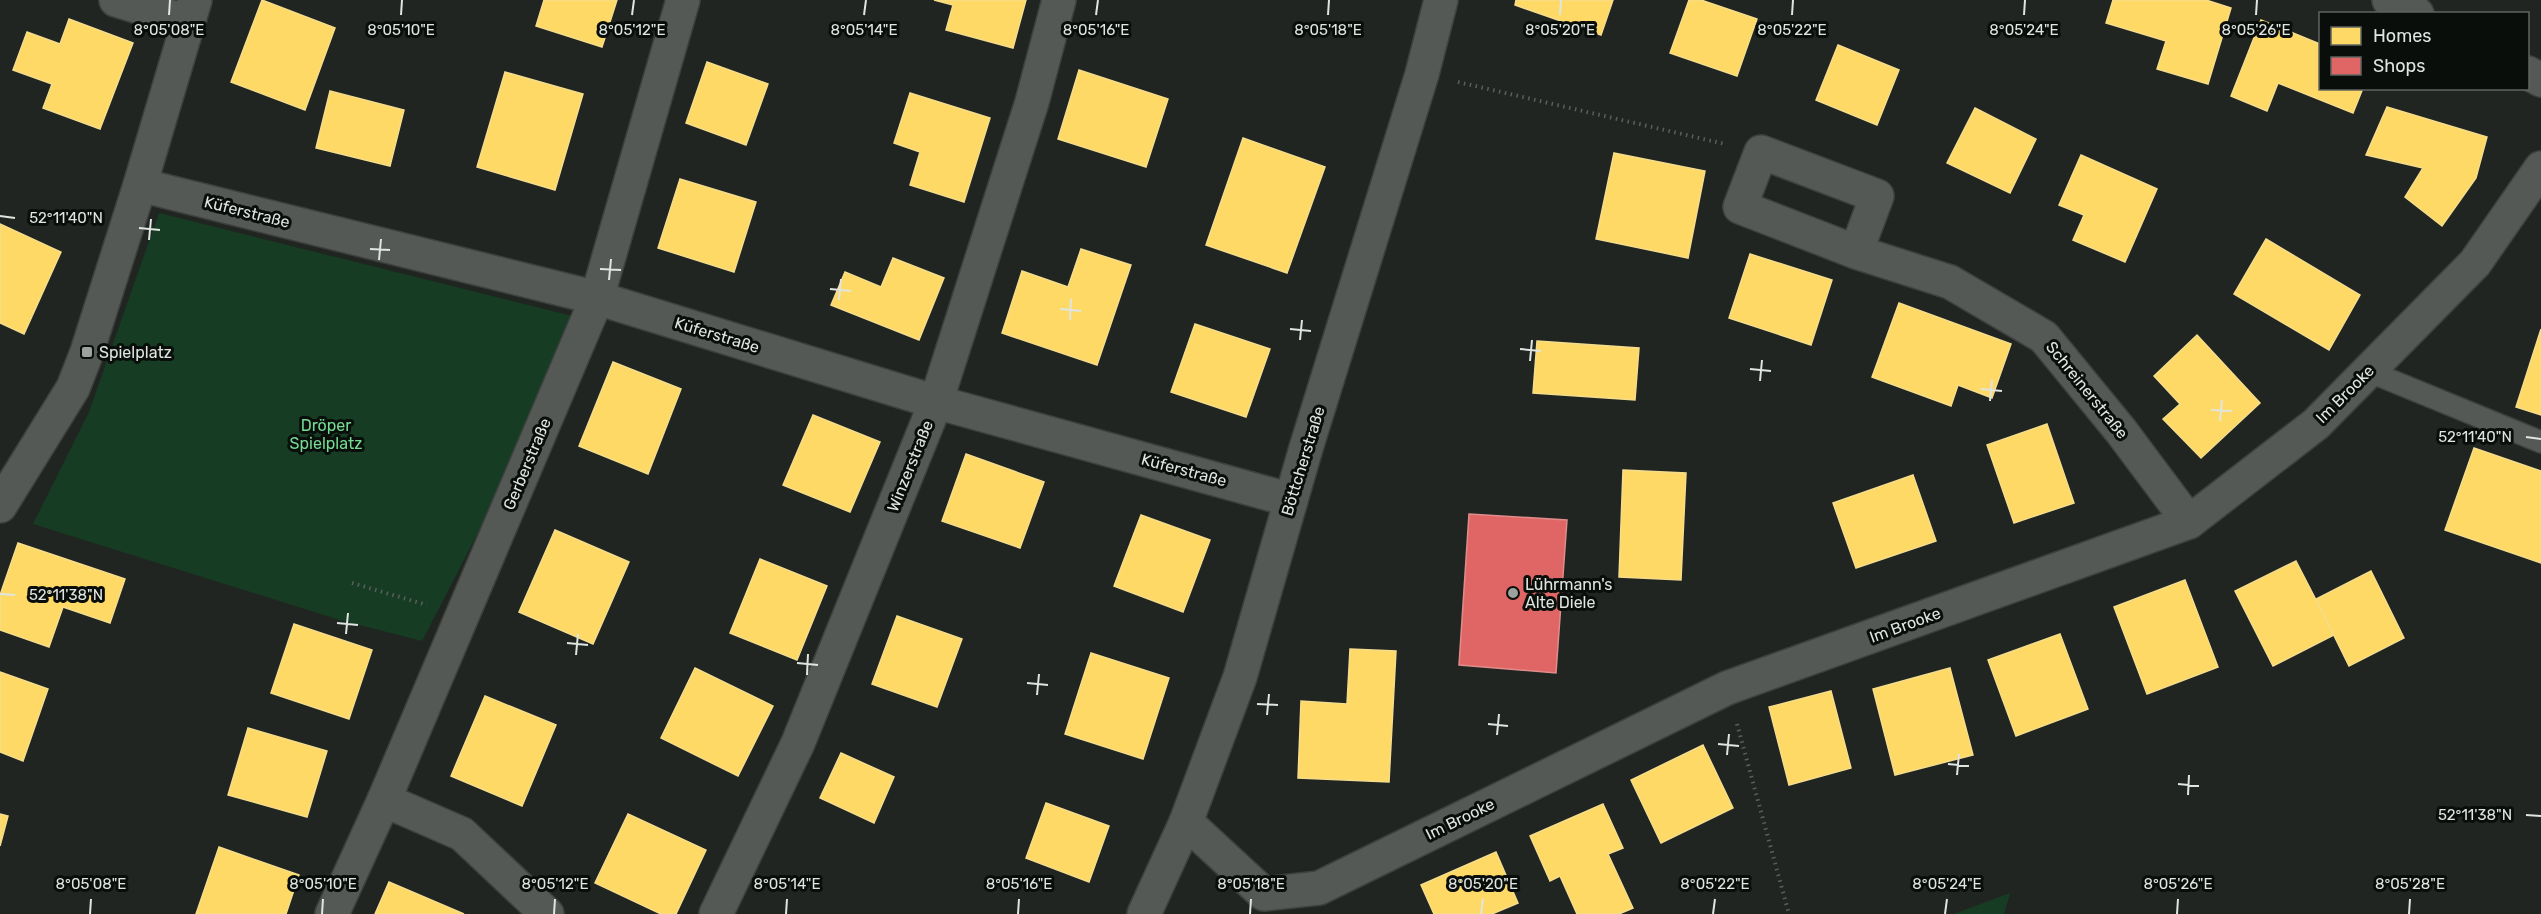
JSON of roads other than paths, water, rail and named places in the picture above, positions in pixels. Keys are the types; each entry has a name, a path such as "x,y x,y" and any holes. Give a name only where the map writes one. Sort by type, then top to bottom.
{"street":[{"path":"0,506 73,388 87,352 140,185 191,11 116,0"},
{"name":"Gerberstraße","path":"332,914 384,800 597,298 683,0"},
{"name":"Winzerstraße","path":"716,914 798,743 936,402 1032,102 1059,0"},
{"name":"Böttcherstraße","path":"1144,914 1186,822 1240,678 1291,500 1422,74 1441,0"},
{"path":"2389,0 2414,12"},
{"name":"Schreinerstraße","path":"1856,252 1877,196 1761,152 1740,207 1856,252 1950,282 2044,337 2121,431 2190,522"},
{"name":"Im Brooke","path":"1186,822 1264,894 1319,888 1727,688 2190,522 2316,424 2475,262 2541,168"},
{"name":"Küferstraße","path":"140,185 597,298 936,402 1291,500"},
{"path":"384,800 462,834 547,914"}],"lane":[{"path":"2368,371 2541,442"}],"place":[{"name":"Spielplatz","path":"87,352"},
{"name":"Lührmann's Alte Diele","path":"1513,593"}],"park label":[{"name":"Dröper Spielplatz","path":"326,434"}]}
